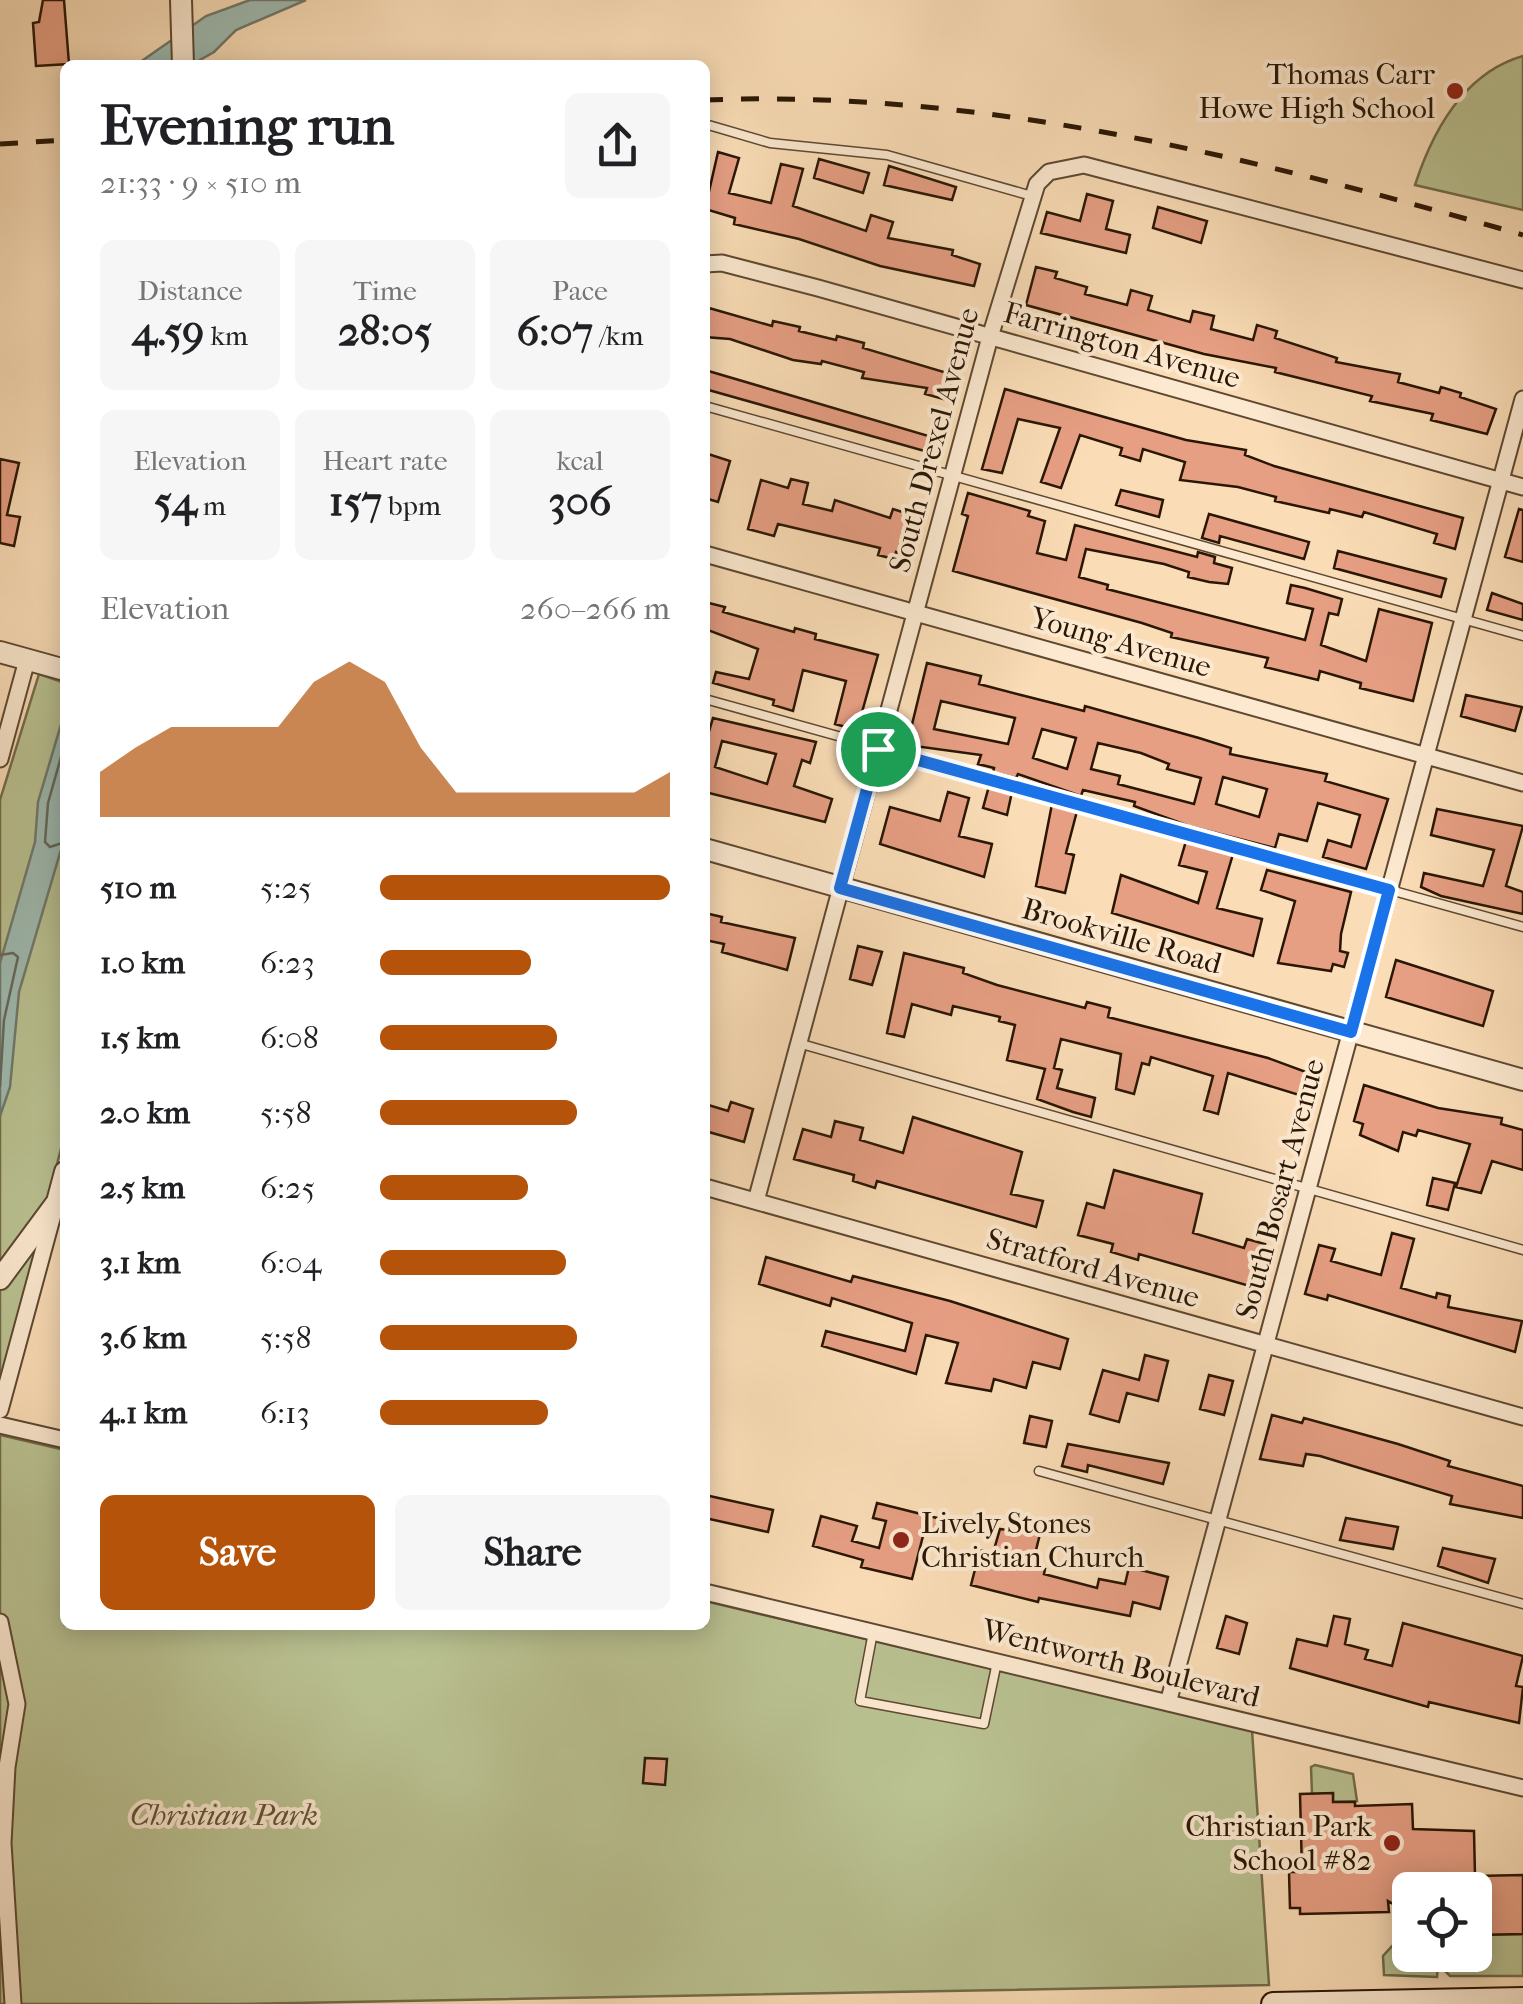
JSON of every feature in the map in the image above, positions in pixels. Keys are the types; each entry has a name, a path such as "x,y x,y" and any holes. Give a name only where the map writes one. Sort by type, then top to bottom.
{"main road":[{"path":"1273,2004 1522,2001"}],"street":[{"path":"181,10 183,60"},
{"path":"1032,196 1049,172 1084,165 1523,280"},
{"name":"South Drexel Avenue","path":"756,1201 990,336 1032,196"},
{"name":"Farrington Avenue","path":"710,264 722,263 990,336 1523,487"},
{"name":"South Bosart Avenue","path":"1168,1703 1523,399"},
{"name":"Young Avenue","path":"710,555 1523,783"},
{"path":"0,652 60,668"},
{"path":"0,760 26,660"},
{"name":"Brookville Road","path":"710,851 1523,1080"},
{"name":"Stratford Avenue","path":"710,1188 1523,1418"},
{"path":"0,1410 60,1191"},
{"path":"0,1279 57,1202"},
{"path":"0,1425 60,1439"},
{"name":"Wentworth Boulevard","path":"710,1593 1523,1788"},
{"path":"0,1622 17,1704 7,1767 3,1843 13,2004"}],"lane":[{"path":"710,125 770,143 888,156 1032,196"},
{"path":"710,407 1523,636"},
{"path":"710,700 1523,926"},
{"path":"798,1043 1523,1250"},
{"path":"1039,1471 1523,1604"},
{"path":"873,1632 860,1702 984,1724 998,1662"}],"green space":[{"path":"1523,56 1523,210 1415,185 1431,144 1454,106 1484,76"},
{"path":"39,674 60,681 60,1153 0,1388 0,800"},
{"name":"Christian Park","path":"0,1435 60,1449 60,1630 710,1630 710,1602 1252,1730 1269,1985 239,2004 0,2004"},
{"path":"1311,1767 1353,1774 1357,1801 1333,1802 1333,1794 1312,1794"},
{"path":"1523,1934 1523,1976 1450,1976 1446,1972 1492,1972 1492,1935"},
{"path":"1392,1946 1392,1972 1437,1972 1437,1977 1384,1975 1383,1956"}],"water":[{"path":"250,0 306,0 236,30 200,60 143,60 206,16"},
{"path":"60,728 60,853 19,992 10,1087 0,1116 0,963 35,842 38,802"}],"building":[{"path":"43,0 64,0 69,60 36,66 33,23 39,22"},
{"path":"718,152 739,158 729,193 771,203 781,164 803,169 793,206 866,231 871,215 893,222 888,238 953,250 952,255 980,264 974,286 880,266 799,239 734,224 735,218 710,210 710,187"},
{"path":"819,159 869,173 863,193 814,178"},
{"path":"889,166 956,187 952,200 884,185"},
{"path":"1087,194 1113,201 1106,229 1130,235 1126,253 1041,233 1047,212 1080,221"},
{"path":"1158,207 1207,221 1201,243 1153,228"},
{"path":"1036,267 1057,272 1055,278 1087,287 1085,294 1127,305 1131,290 1152,296 1148,310 1190,322 1193,311 1214,316 1211,329 1253,340 1257,325 1277,331 1275,338 1337,358 1336,362 1400,374 1398,382 1439,393 1441,387 1496,409 1487,434 1431,420 1433,414 1370,401 1372,396 1275,372 1276,368 1204,354 1026,305"},
{"path":"710,308 772,326 773,321 836,340 837,336 864,343 863,348 954,375 947,400 925,394 927,388 862,378 864,372 822,361 821,364 793,360 730,339 710,337"},
{"path":"710,371 932,437 928,452 710,390"},
{"path":"1005,389 1186,440 1246,450 1245,455 1274,466 1463,518 1455,549 1434,543 1437,534 1364,512 1362,517 1330,509 1329,513 1275,501 1276,497 1238,487 1180,480 1185,462 1143,449 1140,461 1120,455 1122,448 1080,435 1061,488 1041,482 1060,428 1018,419 1002,473 982,469"},
{"path":"710,455 730,461 718,502 710,500"},
{"path":"0,459 19,463 7,515 20,517 14,546 0,543"},
{"path":"791,479 808,483 803,504 832,511 835,500 890,518 893,509 912,515 901,554 896,552 894,559 878,555 880,548 778,524 774,536 748,529 761,480 788,488"},
{"path":"1121,490 1163,500 1159,517 1116,505"},
{"path":"968,493 1030,511 1028,516 1045,521 1037,553 1066,560 1075,525 1197,557 1198,552 1215,557 1214,563 1232,568 1228,584 1209,582 1188,577 1189,572 1164,564 1086,549 1079,577 1108,585 1107,589 1305,640 1313,609 1287,603 1291,585 1305,588 1342,599 1338,615 1329,613 1321,645 1366,661 1379,609 1432,623 1413,701 1360,688 1361,683 1320,671 1318,680 1265,667 1268,658 1171,637 1172,633 1142,623 953,571 968,516 962,514"},
{"path":"1519,509 1523,510 1523,562 1505,557"},
{"path":"1209,514 1309,542 1304,559 1220,536 1219,543 1202,538"},
{"path":"1338,551 1446,579 1441,597 1334,568"},
{"path":"1492,593 1523,604 1523,620 1487,610"},
{"path":"710,603 725,607 723,612 794,632 795,628 816,634 815,639 878,655 857,730 835,724 846,681 803,670 793,711 773,705 774,700 713,683 716,672 749,679 758,649 710,631"},
{"path":"927,663 981,676 979,684 1084,711 1085,706 1199,738 1231,748 1230,754 1327,774 1325,781 1388,799 1366,869 1323,857 1328,840 1351,847 1360,815 1318,803 1307,841 1279,834 1275,848 1189,826 1134,806 1135,802 1083,790 1081,796 1018,774 1016,778 993,772 994,768 978,764 981,755 907,745","holes":["941,701 1015,718 1008,744 934,729","1042,729 1076,738 1067,769 1033,758","1098,743 1141,753 1169,764 1167,769 1201,778 1194,804 1118,784 1120,776 1091,769","1223,777 1267,789 1259,817 1216,804"]},
{"path":"1466,695 1522,707 1515,731 1461,716"},
{"path":"713,718 816,742 810,763 802,760 794,786 832,799 825,822 710,793","holes":["722,741 776,754 767,784 715,767"]},
{"path":"989,786 1012,792 1007,815 983,808"},
{"path":"948,792 969,798 959,836 992,844 984,877 880,844 890,807 940,821"},
{"path":"1052,804 1077,811 1066,853 1074,855 1065,893 1036,886"},
{"path":"1437,809 1523,826 1506,886 1523,892 1523,914 1441,896 1421,887 1424,873 1483,886 1494,850 1431,835"},
{"path":"1186,841 1233,854 1217,908 1262,919 1253,956 1112,913 1121,875 1198,903 1207,872 1179,865"},
{"path":"1267,870 1351,892 1341,934 1340,951 1348,953 1344,967 1333,964 1331,971 1278,963 1295,901 1261,890"},
{"path":"710,914 722,917 721,922 795,938 787,970 722,952 724,944 710,941"},
{"path":"858,946 882,952 872,985 850,979"},
{"path":"904,953 964,968 963,973 997,985 1085,1008 1087,1002 1110,1008 1108,1017 1268,1058 1306,1072 1299,1095 1228,1073 1218,1114 1204,1110 1213,1076 1151,1057 1149,1065 1142,1063 1134,1094 1116,1089 1121,1054 1061,1039 1054,1068 1062,1070 1057,1088 1095,1098 1091,1117 1073,1112 1037,1099 1045,1069 1007,1060 1015,1025 999,1021 1000,1017 953,1006 951,1015 912,1004 904,1037 887,1033"},
{"path":"1396,960 1493,991 1483,1026 1386,997"},
{"path":"1364,1085 1438,1108 1502,1118 1501,1124 1523,1130 1523,1170 1492,1161 1481,1193 1456,1187 1470,1144 1418,1130 1416,1136 1403,1132 1398,1151 1360,1135 1363,1124 1354,1121"},
{"path":"731,1102 753,1109 744,1142 710,1132 710,1106 728,1111"},
{"path":"913,1117 1022,1152 1011,1194 1043,1201 1036,1227 877,1181 875,1188 853,1181 854,1175 794,1159 803,1129 831,1137 835,1121 863,1128 860,1140 903,1153"},
{"path":"1114,1170 1202,1194 1193,1233 1244,1248 1247,1239 1265,1244 1253,1287 1139,1254 1138,1260 1111,1252 1113,1244 1078,1235 1087,1203 1104,1208"},
{"path":"1433,1178 1455,1183 1448,1210 1427,1205"},
{"path":"1392,1233 1414,1239 1401,1288 1436,1298 1437,1293 1450,1296 1448,1307 1522,1321 1515,1352 1328,1295 1327,1300 1305,1294 1319,1245 1335,1249 1331,1261 1381,1275"},
{"path":"766,1257 851,1282 853,1276 950,1301 1068,1339 1060,1369 1033,1362 1026,1388 994,1379 991,1391 946,1383 958,1343 926,1335 916,1374 822,1346 826,1331 905,1351 912,1323 832,1298 830,1306 759,1284"},
{"path":"1145,1355 1168,1361 1158,1401 1127,1393 1119,1422 1090,1414 1103,1370 1139,1380"},
{"path":"1209,1375 1233,1381 1224,1415 1200,1409"},
{"path":"1272,1415 1302,1423 1304,1418 1398,1444 1450,1461 1448,1466 1523,1486 1523,1518 1450,1504 1452,1496 1320,1456 1306,1454 1303,1466 1260,1459"},
{"path":"1030,1416 1052,1421 1046,1447 1024,1443"},
{"path":"1068,1444 1169,1463 1163,1484 1088,1465 1087,1472 1062,1466"},
{"path":"710,1496 773,1510 768,1532 710,1519"},
{"name":"Lively Stones Christian Church","path":"877,1503 941,1519 937,1535 924,1532 912,1579 861,1567 863,1560 813,1546 821,1516 857,1526 852,1541 879,1548 886,1521 873,1518"},
{"path":"1346,1518 1398,1527 1393,1549 1340,1540"},
{"path":"1000,1529 1040,1534 1032,1566 1045,1569 1044,1574 1097,1588 1099,1579 1125,1584 1129,1567 1168,1577 1160,1609 1133,1602 1130,1616 1039,1598 1038,1602 971,1585 980,1550 993,1553"},
{"path":"1443,1548 1495,1559 1488,1583 1438,1566"},
{"path":"1226,1616 1247,1623 1239,1654 1217,1648"},
{"path":"1334,1616 1350,1619 1345,1644 1368,1650 1365,1659 1392,1666 1403,1623 1523,1656 1516,1686 1523,1687 1519,1723 1429,1702 1428,1707 1290,1668 1297,1639 1327,1646"},
{"path":"645,1758 667,1759 665,1785 643,1783"},
{"path":"1333,1793 1333,1802 1355,1802 1355,1806 1412,1804 1413,1829 1474,1831 1475,1872 1392,1872 1389,1912 1300,1914 1300,1908 1290,1908 1289,1872 1302,1872 1300,1794"},
{"path":"1523,1875 1523,1934 1492,1935 1492,1876"}],"railway":[{"path":"710,100 913,106 1119,135 1322,180 1523,235"},
{"path":"0,144 60,140"}],"place":[{"name":"Thomas Carr Howe High School","path":"1455,91"},
{"name":"Lively Stones Christian Church","path":"901,1540"},
{"name":"Christian Park School #82","path":"1392,1843"}],"route":[{"path":"878,749 1389,890 1351,1032 840,888 878,749"}]}
